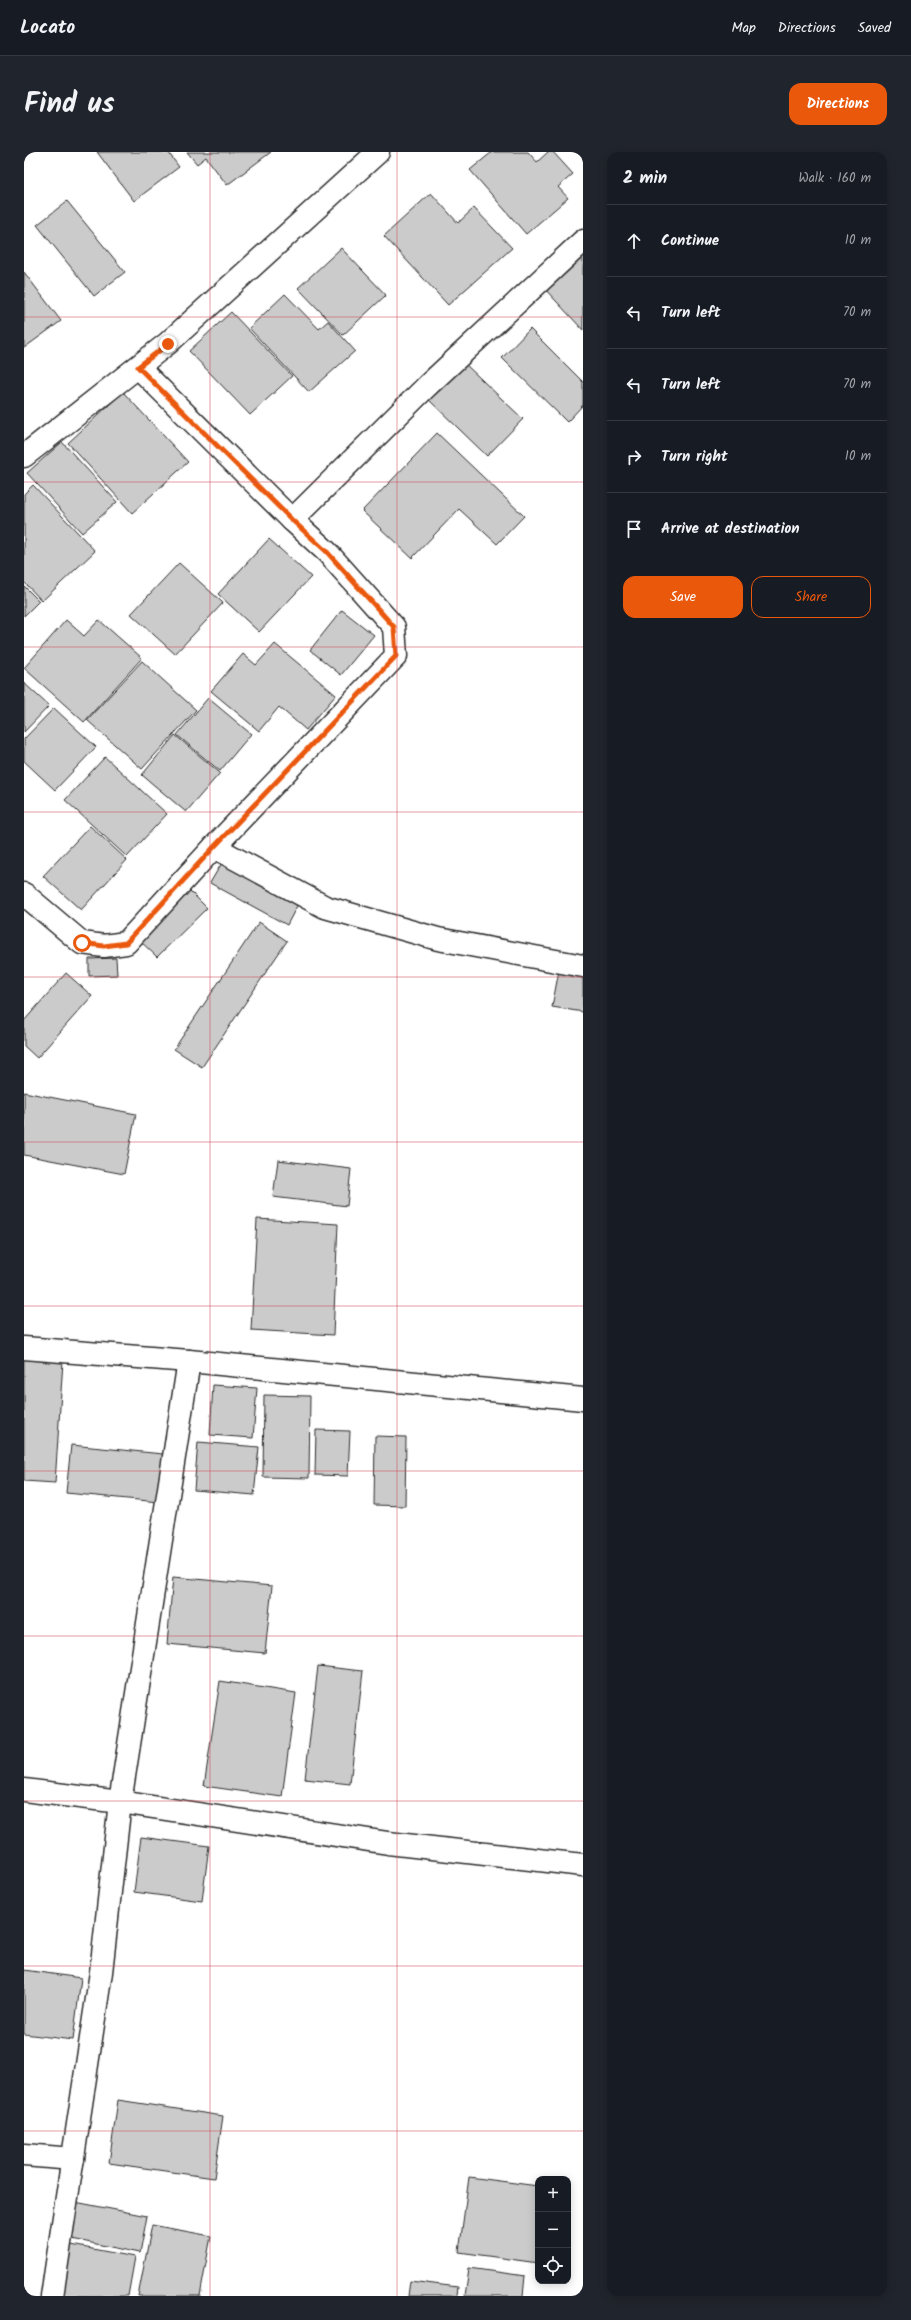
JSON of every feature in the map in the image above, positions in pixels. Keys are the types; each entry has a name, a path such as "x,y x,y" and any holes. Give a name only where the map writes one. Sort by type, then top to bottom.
{"street":[{"path":"24,456 168,344 378,152"},
{"path":"292,520 426,386 583,241"},
{"path":"24,894 82,943 104,946 126,943 214,847 396,656 394,627 327,552 292,520 138,367"},
{"path":"214,847 325,907 438,939 583,966"},
{"path":"24,1348 189,1361 583,1399"},
{"path":"52,2296 101,1972 120,1802 189,1361"},
{"path":"24,1790 120,1802 388,1843 583,1865"},
{"path":"24,2155 73,2159"}],"building":[{"path":"97,152 168,152 179,167 134,201"},
{"path":"187,152 271,152 227,185 206,157 197,164"},
{"path":"492,152 528,152 537,162 548,152 553,152 573,174 558,187 568,198 526,234 470,170"},
{"path":"431,193 458,223 474,208 512,248 448,305 384,236"},
{"path":"67,201 125,272 94,296 37,225"},
{"path":"341,248 386,295 343,335 298,288"},
{"path":"583,253 583,330 544,288"},
{"path":"24,272 61,321 24,348"},
{"path":"285,294 319,329 328,321 355,351 309,392 249,328"},
{"path":"231,312 292,376 250,415 189,351"},
{"path":"530,329 583,382 583,405 567,422 502,358"},
{"path":"463,362 523,419 487,456 427,398"},
{"path":"123,392 188,462 132,513 68,443"},
{"path":"437,433 524,516 497,544 459,509 412,558 362,511"},
{"path":"62,442 117,502 82,533 27,473"},
{"path":"33,485 95,551 42,601 24,582 24,494"},
{"path":"269,539 311,577 259,632 218,594"},
{"path":"179,563 223,603 175,654 131,614"},
{"path":"24,586 39,601 24,616"},
{"path":"342,610 374,635 341,675 310,650"},
{"path":"66,620 84,636 99,620 142,658 84,722 24,668"},
{"path":"275,644 336,695 306,730 279,707 259,731 211,691 243,654 256,665"},
{"path":"142,661 196,710 142,769 87,720"},
{"path":"24,683 49,706 24,732"},
{"path":"208,698 251,734 220,771 177,735"},
{"path":"54,708 96,747 55,790 24,761 24,739"},
{"path":"175,735 220,773 186,812 142,775"},
{"path":"105,757 167,814 127,857 65,800"},
{"path":"90,826 127,860 81,910 43,876"},
{"path":"223,861 299,902 287,925 210,883"},
{"path":"187,888 207,908 157,957 137,938"},
{"path":"259,922 287,941 202,1067 174,1049"},
{"path":"116,958 117,975 89,976 89,959"},
{"path":"560,965 583,968 583,1012 552,1007"},
{"path":"66,973 92,996 37,1058 24,1046 24,1021"},
{"path":"24,1092 136,1114 124,1174 24,1155"},
{"path":"278,1160 351,1169 347,1206 273,1197"},
{"path":"257,1219 338,1224 333,1335 251,1330"},
{"path":"24,1358 63,1361 55,1483 24,1481"},
{"path":"213,1385 257,1388 253,1438 210,1435"},
{"path":"264,1395 310,1396 309,1478 263,1477"},
{"path":"316,1430 350,1431 348,1476 315,1475"},
{"path":"375,1436 406,1437 405,1506 374,1505"},
{"path":"198,1442 259,1447 254,1495 194,1490"},
{"path":"71,1445 163,1454 159,1502 66,1493"},
{"path":"173,1577 272,1586 265,1653 167,1644"},
{"path":"318,1666 363,1671 350,1784 305,1779"},
{"path":"220,1681 296,1693 282,1797 204,1786"},
{"path":"141,1837 209,1846 202,1901 134,1892"},
{"path":"24,1970 81,1978 73,2040 24,2034"},
{"path":"118,2100 223,2116 214,2178 109,2163"},
{"path":"469,2177 535,2186 535,2263 459,2252"},
{"path":"75,2202 147,2216 140,2253 67,2238"},
{"path":"152,2225 211,2236 200,2296 138,2296"},
{"path":"71,2245 135,2257 128,2296 62,2296"},
{"path":"469,2268 525,2276 523,2296 465,2296"},
{"path":"410,2281 458,2287 457,2296 408,2296"}],"route":[{"path":"82,943 104,946 126,943 214,847 396,656 394,627 327,552 292,520 138,367 168,344"}]}
